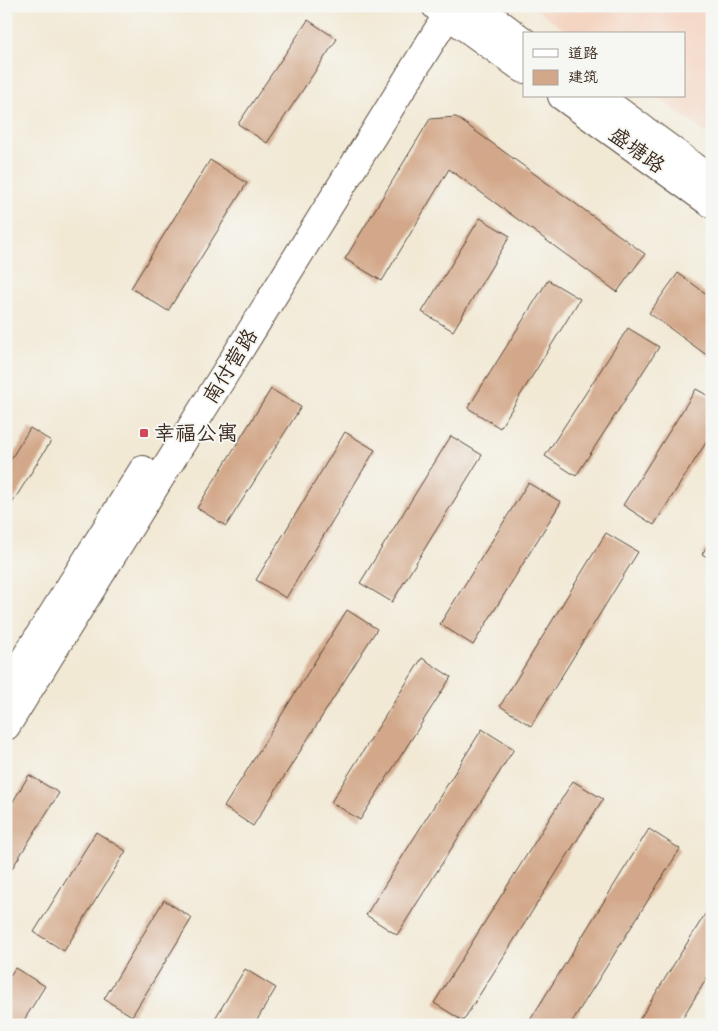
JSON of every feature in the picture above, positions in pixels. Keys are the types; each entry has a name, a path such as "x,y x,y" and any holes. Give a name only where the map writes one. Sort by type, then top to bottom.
{"street":[{"path":"476,6 523,41"},
{"path":"443,8 523,69"},
{"name":"南付营路","path":"6,689 443,8"},
{"name":"南付营路","path":"6,726 443,8"},
{"name":"盛塘路","path":"565,98 712,204"},
{"name":"盛塘路","path":"601,98 712,180"}],"shaded area":[{"path":"532,6 712,6 712,137 658,98 686,98 686,32 567,32"}],"building":[{"path":"308,20 337,39 267,143 238,124"},
{"path":"456,117 645,254 617,292 449,169 382,281 345,259 430,119"},
{"path":"210,160 247,183 168,311 131,288"},
{"path":"480,218 510,236 453,331 422,312"},
{"path":"678,273 712,298 712,359 649,313"},
{"path":"548,280 580,299 500,428 468,408"},
{"path":"628,328 659,347 576,476 545,456"},
{"path":"271,389 301,407 226,526 197,508"},
{"path":"696,389 712,398 712,433 654,525 623,505"},
{"path":"30,428 51,441 6,513 6,467"},
{"path":"345,432 375,450 286,598 256,580"},
{"path":"451,436 482,455 392,602 360,583"},
{"path":"528,483 561,502 473,645 440,624"},
{"path":"606,533 638,552 531,726 500,706"},
{"path":"712,539 712,560 702,554"},
{"path":"347,610 377,629 253,826 224,807"},
{"path":"422,658 451,677 360,820 331,802"},
{"path":"482,729 514,749 397,935 366,915"},
{"path":"29,775 59,793 6,878 6,813"},
{"path":"573,781 603,799 463,1021 434,1003"},
{"path":"649,829 680,849 570,1025 527,1025"},
{"path":"96,832 126,851 64,951 34,932"},
{"path":"164,900 192,918 132,1016 104,999"},
{"path":"712,903 712,970 678,1025 636,1025"},
{"path":"15,968 45,986 21,1025 6,1025 6,982"},
{"path":"245,969 276,988 254,1025 211,1025"}],"place":[{"name":"幸福公寓","path":"144,433"}]}
